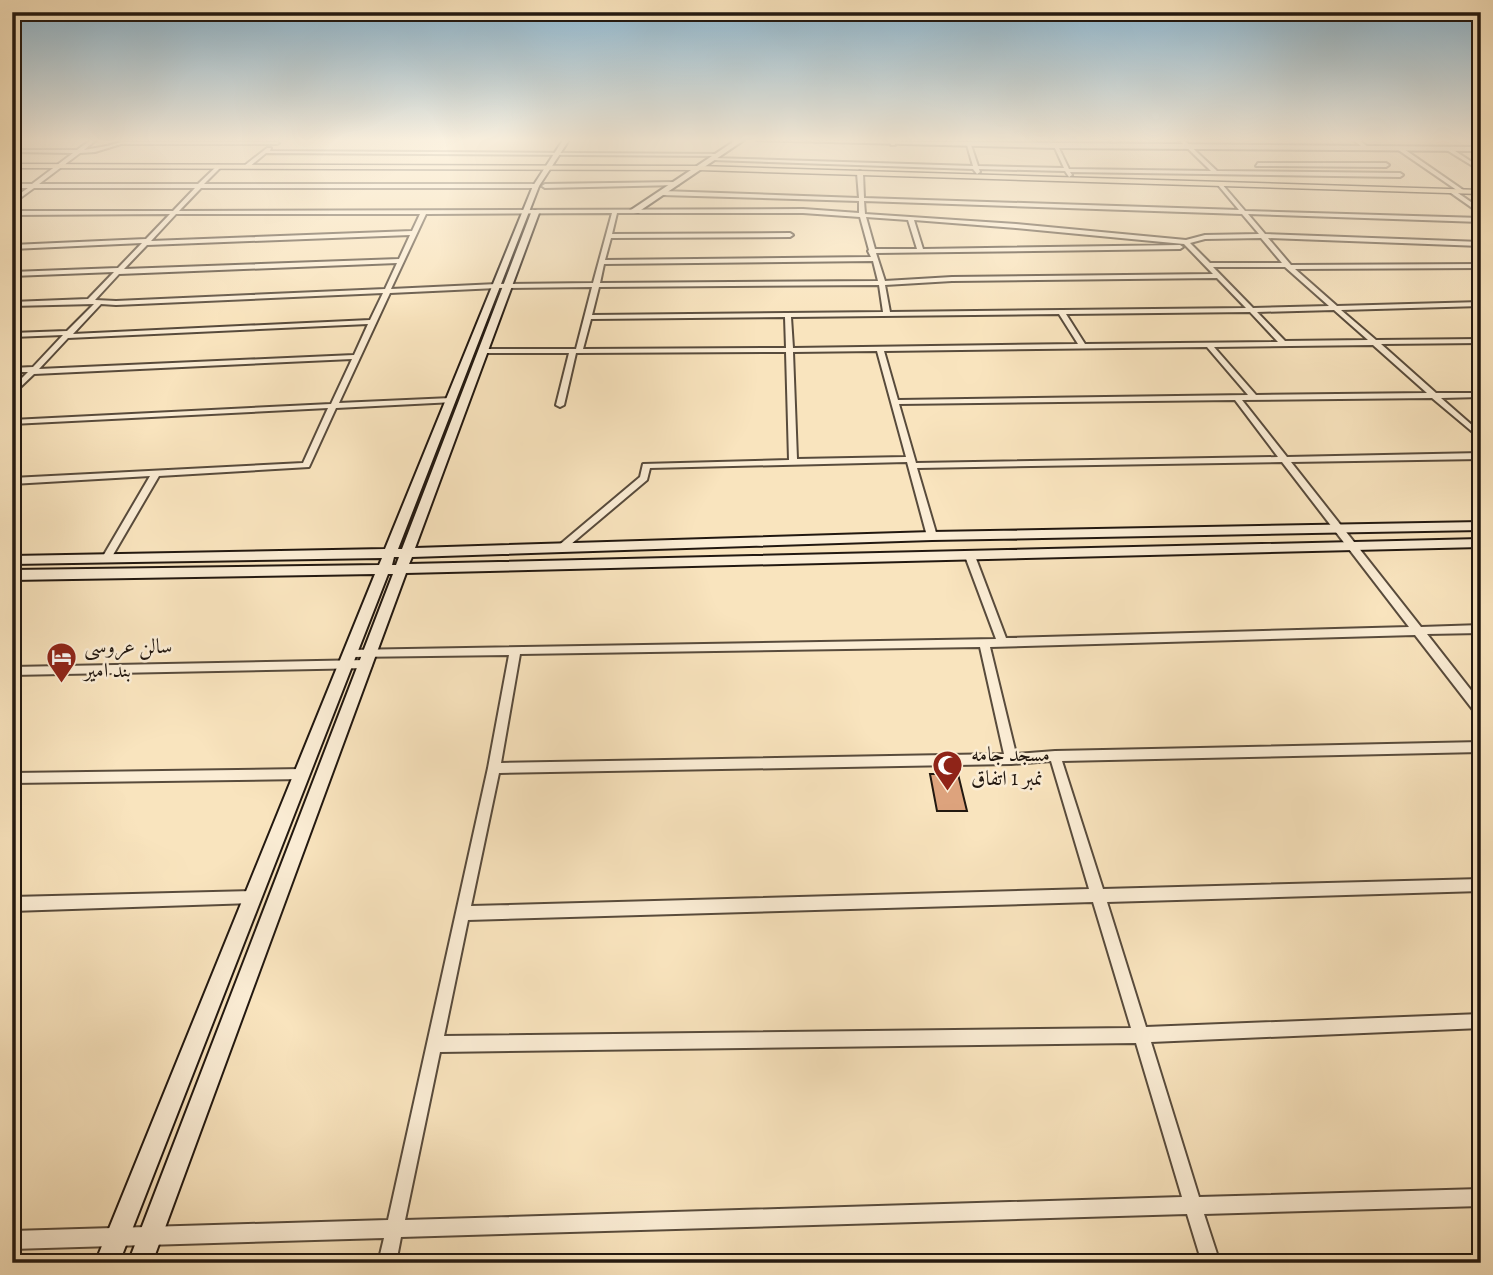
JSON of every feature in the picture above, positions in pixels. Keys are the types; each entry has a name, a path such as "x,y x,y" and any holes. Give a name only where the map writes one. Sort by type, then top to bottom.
{"main road":[{"path":"139,1263 369,659 483,351 503,286 535,200"},
{"path":"635,210 652,200"},
{"path":"107,1263 451,400 503,286"},
{"path":"12,560 407,554 932,536 1481,526"},
{"path":"12,575 401,569 1481,543"}],"street":[{"path":"89,302 187,200"},
{"path":"860,200 872,255 882,283 887,315"},
{"path":"876,200 1481,220"},
{"path":"1235,200 1288,266 1481,437"},
{"path":"1464,200 1481,212"},
{"path":"12,213 423,214 635,210 862,214 1189,244 1284,344"},
{"path":"560,405 588,317 615,211"},
{"path":"12,481 306,465 423,214"},
{"path":"910,218 920,250"},
{"path":"12,247 414,233"},
{"path":"608,236 790,235"},
{"path":"602,262 872,255 920,250 1189,244 1205,237 1262,236 1481,244"},
{"path":"12,274 401,261"},
{"path":"1208,265 1481,265"},
{"path":"12,304 99,303 503,286 882,283 952,279 1218,276"},
{"path":"12,393 99,303"},
{"path":"588,317 1061,313 1481,303"},
{"path":"1061,313 1083,347"},
{"path":"788,316 793,462"},
{"path":"12,335 373,322"},
{"path":"483,351 1481,341"},
{"path":"1209,345 1253,396"},
{"path":"880,349 932,536"},
{"path":"12,370 356,357"},
{"path":"894,402 1481,395"},
{"path":"1236,397 1481,712"},
{"path":"12,422 451,400"},
{"path":"561,548 644,478 646,466 793,462 1284,460 1481,456"},
{"path":"107,558 156,474"},
{"path":"970,556 1002,641"},
{"path":"12,671 369,659 515,650 984,643 1481,629"},
{"path":"984,643 1011,759"},
{"path":"387,1263 494,768 515,650"},
{"path":"494,768 1481,747"},
{"path":"1055,756 1211,1263"},
{"path":"12,778 303,774"},
{"path":"463,913 1481,885"},
{"path":"12,904 253,897"},
{"path":"434,1044 1143,1035 1481,1021"},
{"path":"12,1240 1481,1197"}],"building":[{"name":"مسجد جامه نمبر 1 اتفاق","path":"930,774 958,774 967,811 937,811"}],"place":[{"name":"سالن عروسی بند امیر","path":"61,685"},
{"name":"مسجد جامه نمبر 1 اتفاق","path":"948,793"}]}
